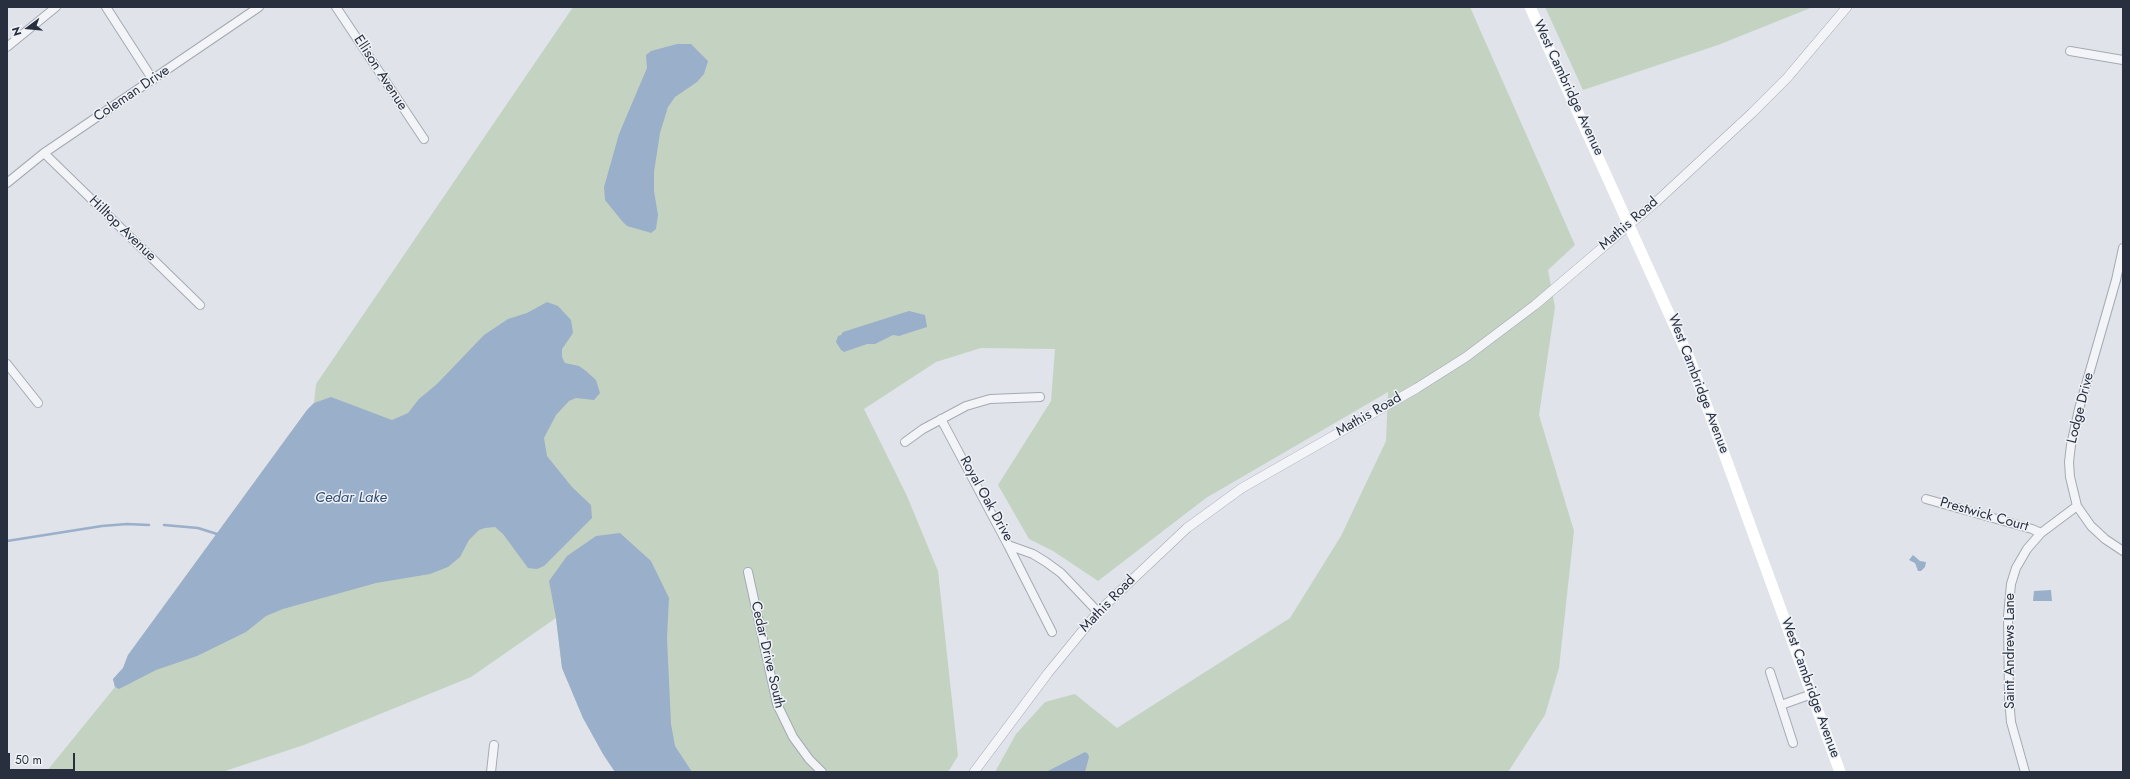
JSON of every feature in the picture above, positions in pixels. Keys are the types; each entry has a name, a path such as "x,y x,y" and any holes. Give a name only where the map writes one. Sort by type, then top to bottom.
{"main road":[{"name":"West Cambridge Avenue","path":"1530,7 1630,224 1690,360 1840,772"}],"street":[{"path":"7,47 56,7"},
{"path":"106,7 153,80"},
{"name":"Coleman Drive","path":"7,183 44,153 259,7"},
{"name":"Ellison Avenue","path":"336,7 424,139"},
{"name":"Mathis Road","path":"974,772 1048,673 1098,612 1158,553 1211,509 1242,488 1417,388 1466,357 1535,305 1630,224 1746,118 1787,78 1847,7"},
{"path":"2070,51 2123,60"},
{"name":"Hilltop Avenue","path":"44,153 200,305"},
{"name":"Lodge Drive","path":"2123,248 2071,445 2070,478 2077,506 2090,526 2105,539 2123,551"},
{"path":"7,364 38,403"},
{"path":"905,442 941,419 966,406 990,399 1040,397"},
{"name":"Royal Oak Drive","path":"941,419 1008,545 1033,554 1061,573 1098,612"},
{"name":"Prestwick Court","path":"1926,499 2041,533"},
{"name":"Saint Andrews Lane","path":"2025,772 2017,747 2011,716 2009,600 2016,568 2023,555 2041,533 2077,506"},
{"path":"1008,545 1052,632"},
{"name":"Cedar Drive South","path":"748,572 777,704 793,737 809,759 822,772"},
{"path":"1770,672 1794,743"},
{"path":"1781,705 1812,694"},
{"path":"491,772 494,746"}],"green space":[{"path":"573,7 1470,7 1575,245 1548,270 1555,307 1539,415 1574,531 1559,668 1545,715 1508,772 995,772 1016,734 1045,702 1075,694 1117,728 1290,618 1341,536 1386,441 1388,392 1206,498 1098,581 1053,551 1029,539 998,485 1051,401 1055,349 981,348 936,362 864,409 907,496 938,571 958,756 948,772 615,772 583,718 562,668 556,618 471,677 304,745 222,772 46,772 115,687 113,679 123,668 128,655 307,410 314,403 316,384"},
{"path":"1545,7 1813,7 1718,45 1583,90"}],"water":[{"path":"677,44 691,44 708,61 704,74 697,82 675,97 668,107 660,133 654,172 654,191 658,215 656,229 651,233 627,226 605,200 604,187 619,134 647,68 646,55 651,51"},
{"name":"Cedar Lake","path":"547,302 558,306 571,320 573,333 562,349 562,357 565,363 579,366 586,371 596,380 600,393 594,400 576,398 569,401 556,415 544,438 547,456 572,487 591,505 592,518 544,566 537,569 528,568 503,534 495,527 485,528 479,530 469,540 460,557 448,567 430,574 376,583 283,609 266,616 246,632 197,656 156,670 119,689 115,687 113,679 123,668 128,655 307,410 314,403 331,397 392,420 408,413 419,399 437,384 484,335 508,319 527,313"},
{"path":"909,311 925,315 927,327 899,336 893,335 875,344 867,344 844,352 836,342 838,336 843,332"},
{"path":"620,533 651,561 669,598 667,638 671,724 675,746 692,772 615,772 583,718 562,668 556,618 549,581 567,556 596,536"},
{"path":"1913,555 1920,561 1926,562 1925,567 1921,571 1918,571 1915,563 1909,560"},
{"path":"2051,590 2052,601 2033,601 2034,591"},
{"path":"1085,752 1089,757 1085,772 1046,772"}],"waterway":[{"path":"7,541 102,526 127,524 149,525"},
{"path":"164,525 198,528 217,534"}]}
